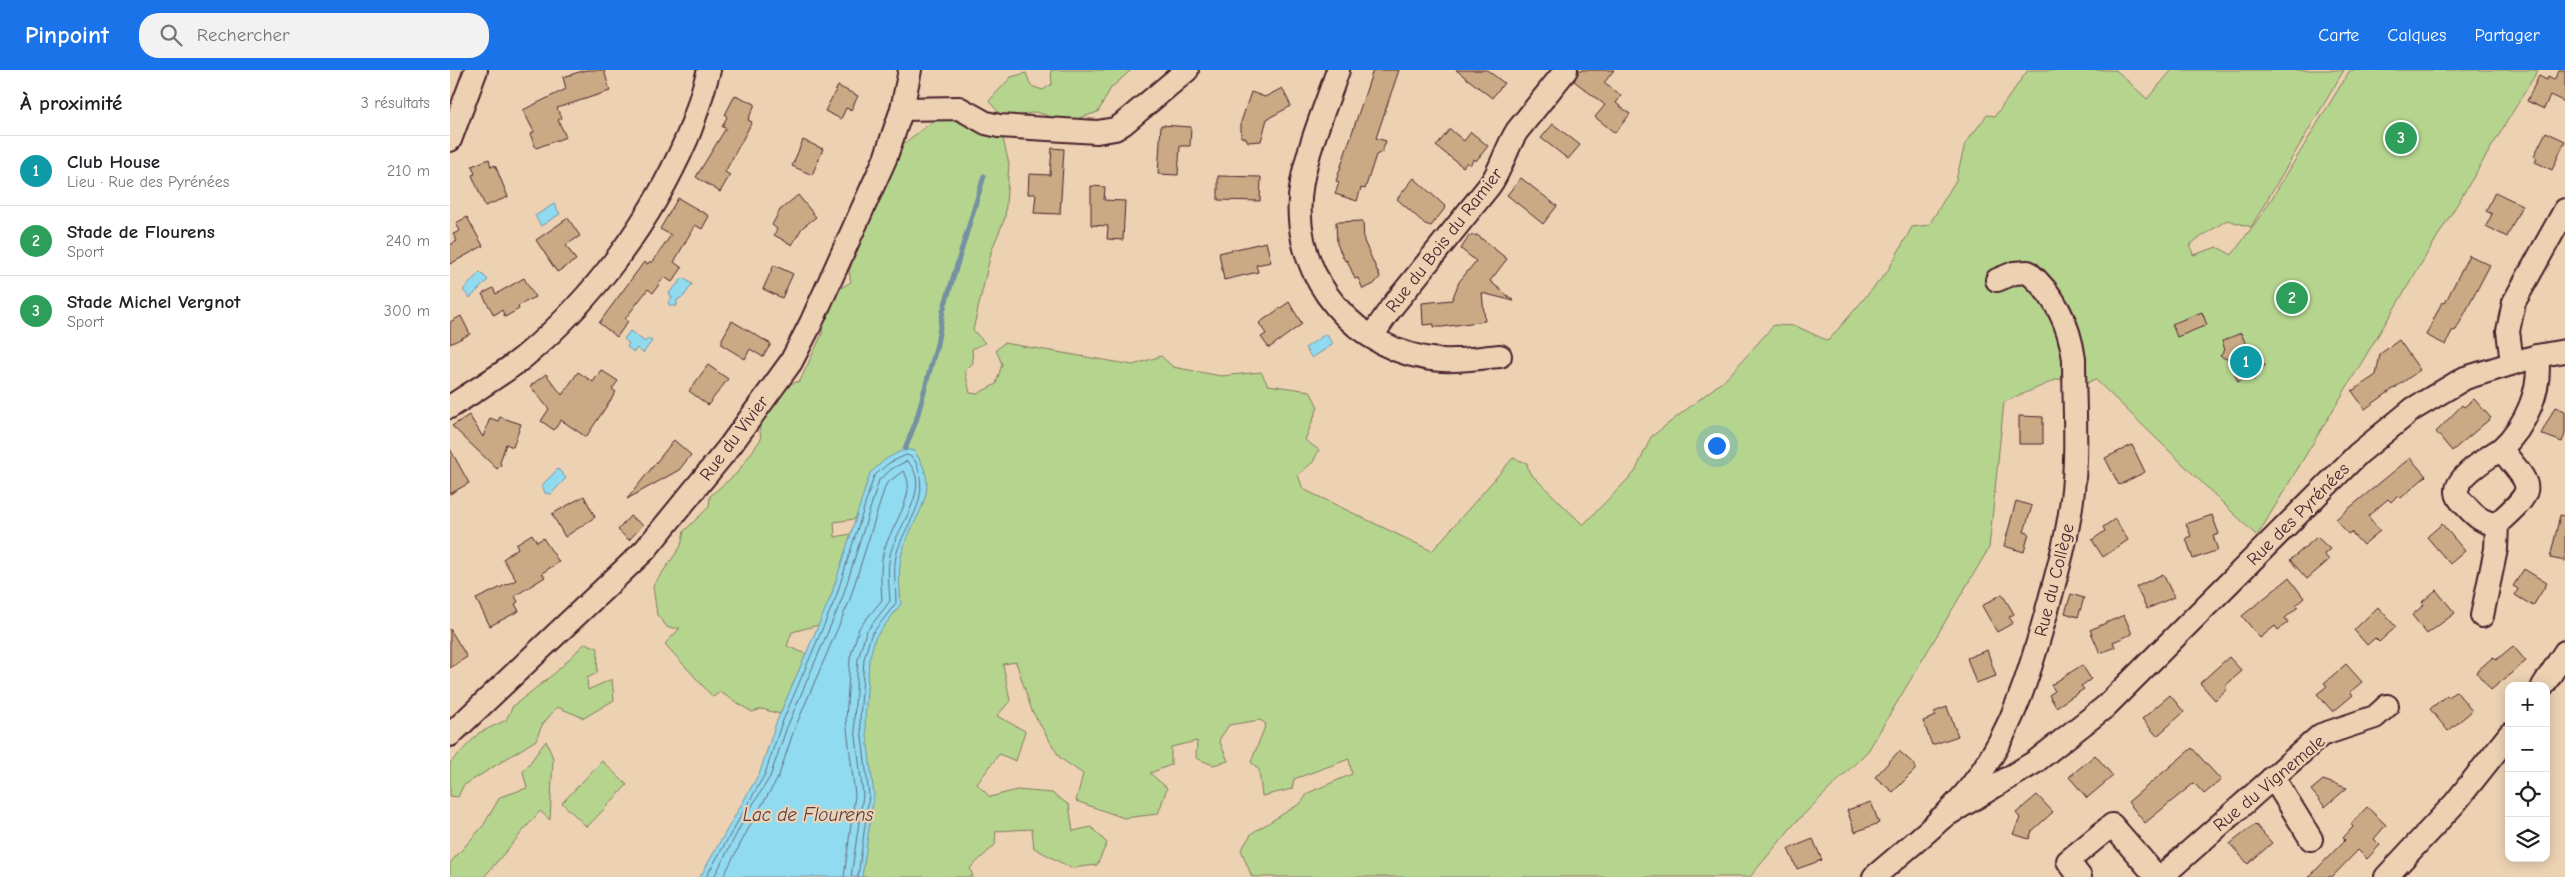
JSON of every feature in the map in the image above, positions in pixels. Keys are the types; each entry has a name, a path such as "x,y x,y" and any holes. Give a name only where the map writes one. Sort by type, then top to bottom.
{"street":[{"path":"450,140 476,70"},
{"path":"450,407 508,369 540,342 616,260 638,228 678,158 688,137 709,70"},
{"name":"Rue du Vivier","path":"450,735 645,550 730,446 791,362 812,323 885,159 902,109 910,70"},
{"path":"902,109 959,108 986,123 999,126 1105,131 1123,124 1187,70"},
{"path":"1338,70 1302,182 1300,221 1308,257 1324,293 1345,317 1388,346 1426,358 1445,360 1500,356"},
{"name":"Rue du Bois du Ramier","path":"1372,336 1391,308 1490,185 1503,165 1511,140 1566,70"},
{"path":"2512,363 2508,331 2514,302 2565,210"},
{"name":"Rue du Collège","path":"1874,877 1940,819 1968,790 1998,745 2015,712 2030,671 2065,544 2073,498 2074,359 2065,321 2054,299 2042,284 2028,272 2014,273 1997,280"},
{"name":"Rue des Pyrénées","path":"1940,819 2020,771 2068,738 2139,676 2264,547 2358,454 2386,430 2436,393 2465,378 2537,356 2565,351"},
{"path":"2496,524 2477,518 2458,498 2456,490 2476,466 2501,449 2513,438 2521,426 2536,390 2539,371 2537,356"},
{"path":"2482,616 2496,549 2496,524 2524,499 2527,490 2525,479 2501,449"},
{"path":"2546,682 2565,652"},
{"name":"Rue du Vignemale","path":"2159,877 2321,736 2375,717 2386,706"},
{"name":"Rue des Pyrénées","path":"1998,745 2018,753 2031,754 2068,738"},
{"path":"2386,877 2455,803 2505,740"},
{"path":"1986,764 2002,772 2020,771"},
{"path":"2274,777 2310,838"},
{"path":"2080,877 2068,861 2112,825 2159,877"}],"green space":[{"path":"1051,70 1131,70 1111,88 1098,112 1067,122 1036,112 1004,119 989,101 1011,77 1026,73 1031,86 1043,90 1052,84"},
{"path":"2028,70 2116,70 2147,99 2172,70 2344,70 2251,227 2227,220 2190,244 2193,255 2217,247 2232,255 2266,208 2350,70 2538,70 2257,536 2095,379 2087,383 2058,379 2004,402 1989,548 1868,751 1795,823 1750,877 1252,877 1241,850 1252,833 1301,803 1308,793 1352,774 1349,759 1294,779 1292,789 1262,796 1259,770 1251,762 1266,724 1260,720 1229,725 1219,740 1228,761 1213,765 1196,758 1197,741 1171,747 1171,765 1150,773 1167,788 1158,814 1124,818 1076,801 1083,774 1060,758 1032,711 1016,662 1003,664 1010,701 997,716 1025,731 1016,761 999,754 977,784 990,797 1017,790 1052,793 1069,805 1073,831 1091,827 1107,843 1097,865 1071,868 1034,848 1032,829 996,831 995,845 970,868 973,877 854,877 855,718 868,517 834,522 835,537 861,532 834,621 792,632 787,646 813,657 787,716 762,709 752,712 720,692 713,697 665,644 680,628 668,628 657,615 653,586 681,546 684,531 709,507 710,496 737,473 761,439 758,416 778,387 800,381 823,332 817,322 834,292 851,282 849,272 860,235 898,148 937,118 957,116 1002,135 1009,164 1005,218 992,249 973,330 985,343 972,349 973,363 965,371 970,393 977,394 996,384 1002,364 996,350 1004,343 1133,365 1161,356 1173,367 1221,376 1261,372 1268,385 1310,391 1318,407 1305,440 1319,450 1313,462 1298,475 1303,489 1432,551 1513,458 1527,463 1529,472 1583,525 1635,472 1651,437 1727,378 1774,325 1796,326 1828,341 1887,272 1912,227 1929,225 1956,180 1965,144 1987,115 1995,116"},
{"path":"585,643 598,648 597,673 587,678 588,690 612,679 614,700 584,718 557,707 542,725 536,740 463,786 458,797 450,796 450,763 479,733 506,720 513,706 555,673"},
{"path":"546,741 553,758 550,820 540,811 484,877 450,877 450,863 483,826 500,797 527,788 523,772"},
{"path":"602,761 627,785 587,827 562,803"}],"water":[{"path":"554,204 560,214 541,226 535,216"},
{"path":"480,272 488,280 470,298 463,290"},
{"path":"683,278 692,284 684,296 677,300 677,306 670,306 668,302 672,298 669,293"},
{"path":"630,331 645,342 648,339 652,341 643,353 637,348 634,352 627,347 629,343 624,339"},
{"path":"1326,334 1333,344 1312,358 1305,348"},
{"name":"Lac de Flourens","path":"905,449 914,451 923,466 927,480 926,493 905,543 901,558 899,575 901,604 875,638 869,660 865,720 874,795 862,877 700,877 760,772 776,723 831,596 870,473 886,459"},
{"path":"558,469 566,478 551,494 545,493 542,485"}],"building":[{"path":"586,70 604,70 610,91 557,108 562,118 558,120 566,137 536,148 530,134 534,132 523,110 566,89 563,77"},
{"path":"1373,70 1399,70 1376,138 1386,141 1382,152 1376,155 1365,189 1361,188 1357,201 1335,194 1339,182 1336,181"},
{"path":"1456,70 1487,70 1504,83 1492,98"},
{"path":"1579,70 1614,70 1604,83 1621,96 1616,103 1630,114 1615,133 1595,117 1605,105 1574,81"},
{"path":"2559,70 2565,70 2565,102 2550,95 2544,109 2527,101 2539,76 2547,80 2548,77 2554,80"},
{"path":"838,86 858,96 851,110 846,108 841,119 825,111"},
{"path":"1282,88 1291,106 1267,119 1261,141 1248,142 1246,138 1241,137 1241,122 1251,92 1265,97"},
{"path":"735,95 755,104 748,120 752,122 725,172 730,175 720,192 696,177 726,128 722,127 727,117 725,115"},
{"path":"1553,124 1580,145 1568,159 1541,138"},
{"path":"1161,125 1191,127 1190,146 1180,146 1178,175 1158,174"},
{"path":"1450,129 1464,141 1471,132 1488,146 1476,161 1474,159 1470,165 1467,162 1463,167 1436,146"},
{"path":"2546,132 2565,141 2552,170 2535,162 2537,158 2534,156"},
{"path":"803,140 823,149 812,175 792,166"},
{"path":"1052,148 1064,149 1060,214 1034,213 1036,194 1028,194 1029,174 1050,175"},
{"path":"489,159 491,167 495,165 508,197 485,206 472,175 475,174 472,166"},
{"path":"1218,176 1261,177 1260,201 1218,200"},
{"path":"1414,178 1446,207 1431,226 1425,224 1397,199"},
{"path":"1521,178 1557,206 1543,224 1507,195"},
{"path":"1091,186 1105,187 1104,200 1125,201 1123,240 1107,239 1108,226 1091,225"},
{"path":"2495,192 2522,205 2507,237 2486,226 2492,214 2486,211"},
{"path":"798,195 816,217 802,228 792,245 774,235 777,229 772,225 780,210"},
{"path":"678,198 709,216 702,229 695,225 674,262 682,268 672,282 664,277 653,293 648,289 625,319 628,321 617,337 599,323 644,262 648,264 650,261 652,263 671,235 660,229"},
{"path":"467,217 483,246 450,264 450,245 457,241 453,234 460,231 456,223"},
{"path":"568,218 580,236 566,245 576,260 557,272 536,240"},
{"path":"1363,221 1364,241 1380,277 1374,284 1363,289 1358,278 1355,279 1347,260 1345,261 1337,244 1336,222"},
{"path":"1477,235 1507,259 1490,281 1514,301 1482,293 1485,321 1442,327 1434,327 1434,324 1423,325 1422,303 1452,300 1459,282 1476,261 1461,249 1469,236"},
{"path":"1266,242 1271,262 1256,265 1258,272 1224,280 1219,253"},
{"path":"2469,255 2490,265 2456,330 2452,331 2446,345 2426,335 2442,302 2445,303"},
{"path":"774,265 793,274 782,298 763,289"},
{"path":"524,278 535,297 518,306 519,309 505,317 502,310 494,315 482,294 493,288 496,294"},
{"path":"1289,302 1302,324 1269,348 1261,337 1266,334 1259,323"},
{"path":"2202,312 2207,325 2177,337 2172,324"},
{"path":"461,316 470,334 450,344 450,322"},
{"path":"732,321 771,344 763,357 750,349 745,359 722,345 722,339"},
{"path":"2241,333 2250,354 2265,365 2254,380 2250,377 2238,382 2229,360 2220,356 2225,350 2222,341"},
{"path":"2399,340 2420,370 2365,409 2352,391 2376,375 2380,354"},
{"path":"708,365 728,379 708,405 689,391"},
{"path":"601,370 618,381 612,389 616,392 586,437 561,420 554,430 541,421 549,409 530,386 546,374 562,395 578,372 593,382"},
{"path":"2474,399 2491,418 2452,451 2436,432 2462,405 2464,407"},
{"path":"2555,407 2565,411 2565,434 2562,442 2541,434"},
{"path":"469,415 483,437 490,418 498,421 500,417 521,424 513,447 506,444 500,462 501,465 497,469 452,426"},
{"path":"2019,416 2043,417 2043,444 2019,444"},
{"path":"674,440 691,455 679,470 627,499"},
{"path":"2132,445 2145,472 2119,485 2105,458"},
{"path":"450,449 469,483 450,494"},
{"path":"2410,458 2426,476 2401,498 2398,495 2391,502 2388,499 2368,516 2380,531 2363,545 2351,532 2348,534 2336,519"},
{"path":"584,496 595,517 565,537 552,514"},
{"path":"2016,501 2032,506 2024,532 2029,533 2024,552 2004,546"},
{"path":"2212,515 2219,534 2213,536 2218,550 2193,559 2186,538 2191,536 2186,524"},
{"path":"2560,515 2565,516 2565,561 2550,558"},
{"path":"630,516 643,525 629,540 618,530"},
{"path":"2115,519 2128,540 2103,557 2092,540 2105,531 2103,527"},
{"path":"2442,524 2465,551 2450,564 2427,537"},
{"path":"532,534 537,542 543,538 559,562 542,573 545,577 515,596 518,602 515,604 519,611 490,626 476,599 516,580 503,559 518,548 516,544"},
{"path":"2317,537 2330,549 2324,554 2329,560 2307,579 2290,560"},
{"path":"2524,569 2547,583 2533,606 2515,595 2518,589 2513,586"},
{"path":"2163,574 2174,597 2147,609 2136,587"},
{"path":"2289,578 2304,598 2296,605 2298,607 2285,618 2288,622 2278,630 2275,626 2260,638 2242,616"},
{"path":"2436,590 2455,613 2427,634 2412,615 2424,605 2422,602"},
{"path":"2002,594 2014,614 2009,617 2013,623 1997,632 1982,606"},
{"path":"2071,594 2084,598 2078,617 2065,613"},
{"path":"2378,607 2396,627 2379,642 2375,638 2367,645 2354,630"},
{"path":"2124,615 2132,634 2113,642 2115,647 2100,653 2090,630"},
{"path":"450,629 467,657 450,668"},
{"path":"2513,646 2526,661 2491,690 2476,672 2493,657 2496,660"},
{"path":"1987,650 1996,676 1976,683 1967,658"},
{"path":"2229,657 2242,671 2225,686 2227,689 2215,700 2200,683"},
{"path":"2346,664 2362,682 2350,692 2353,695 2333,712 2317,694 2327,686 2324,683"},
{"path":"2082,665 2091,679 2081,686 2084,689 2056,707 2049,695 2055,691 2051,685"},
{"path":"2456,691 2472,711 2448,731 2430,709 2447,695 2449,697"},
{"path":"2170,695 2184,712 2157,736 2142,719"},
{"path":"1947,707 1958,736 1932,745 1923,721 1936,716 1934,712"},
{"path":"2192,748 2221,780 2204,794 2194,783 2145,823 2128,802"},
{"path":"1899,751 1915,765 1915,770 1893,792 1875,777"},
{"path":"2095,755 2113,776 2087,798 2069,777"},
{"path":"2323,780 2347,788 2325,807 2311,790"},
{"path":"2037,795 2053,812 2032,831 2029,839 2013,834 2020,818 2016,813"},
{"path":"1871,802 1879,823 1855,832 1847,810"},
{"path":"2367,807 2386,825 2374,839 2380,845 2367,859 2358,850 2332,877 2309,877 2345,840 2343,838 2353,827 2351,824"},
{"path":"2255,824 2272,843 2248,864 2230,844"},
{"path":"1813,839 1822,860 1797,869 1788,849"}],"waterway":[{"path":"905,449 916,421 937,344 943,311 984,176"}],"place":[{"name":"Stade Michel Vergnot","path":"2401,138"},
{"name":"Stade de Flourens","path":"2292,298"},
{"name":"Club House","path":"2246,362"}]}
